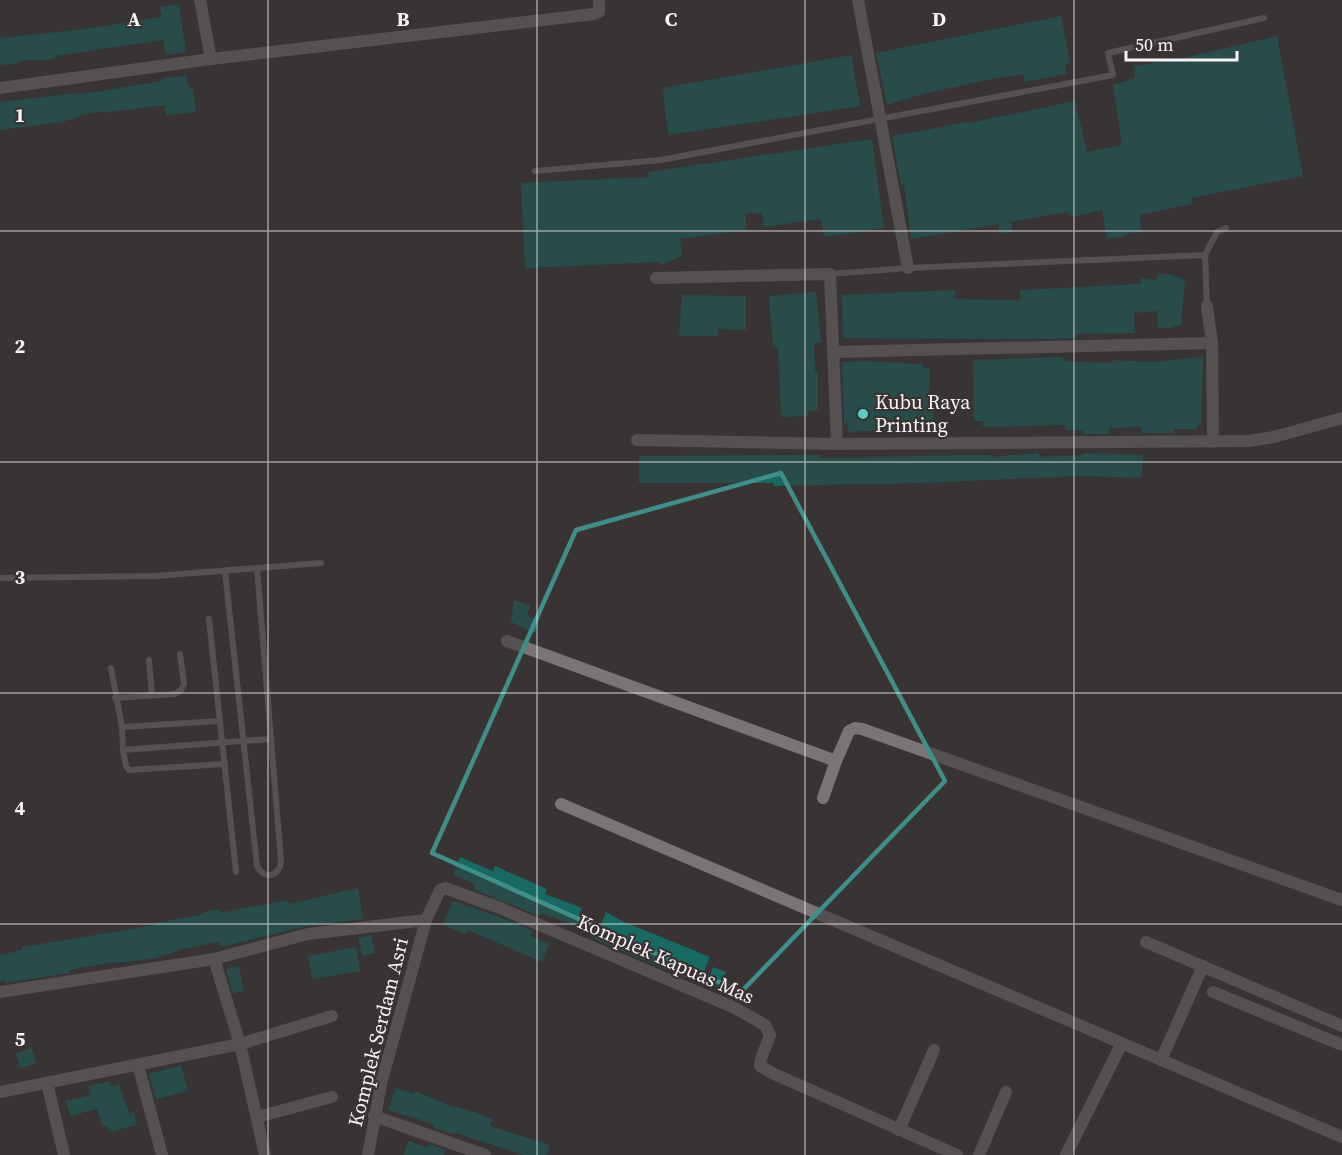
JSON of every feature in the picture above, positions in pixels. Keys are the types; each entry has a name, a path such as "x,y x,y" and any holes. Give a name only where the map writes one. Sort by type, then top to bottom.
{"street":[{"path":"200,0 211,58"},
{"path":"0,87 211,58 594,14 599,12 599,0"},
{"path":"858,0 908,268"},
{"path":"656,278 830,274 837,444"},
{"path":"1207,306 1212,343 1213,442"},
{"path":"834,352 1212,343"},
{"path":"638,440 837,444 1248,441 1274,437 1342,418"},
{"path":"507,641 836,761"},
{"path":"823,798 849,731 855,728 862,729 1342,900"},
{"path":"561,804 1342,1137"},
{"name":"Komplek Kapuas Mas","path":"426,920 440,890 452,889 735,1008 765,1024 770,1035 760,1066 957,1155"},
{"path":"0,992 214,959 308,934 426,920"},
{"name":"Komplek Serdam Asri","path":"368,1155 381,1084 426,920"},
{"path":"1146,942 1342,1026"},
{"path":"214,959 240,1044 265,1155"},
{"path":"1161,1060 1203,966"},
{"path":"1213,992 1342,1045"},
{"path":"0,1092 240,1044 332,1016"},
{"path":"1066,1155 1122,1043"},
{"path":"899,1130 934,1050"},
{"path":"138,1065 162,1155"},
{"path":"46,1083 64,1155"},
{"path":"979,1155 1006,1092"},
{"path":"257,1117 332,1097"},
{"path":"374,1116 485,1155"}],"lane":[{"path":"535,171 661,160 1113,75 1108,53 1264,18"},
{"path":"1207,306 1206,255 1217,232 1226,228"},
{"path":"830,274 908,268 1206,255"},
{"path":"0,578 156,576 321,563"},
{"path":"225,571 257,866 263,875 270,876 276,873 281,861 257,568"},
{"path":"209,619 236,872"},
{"path":"115,698 175,694 181,690 184,684 180,654"},
{"path":"149,660 152,695"},
{"path":"111,668 122,727 123,750 129,770 225,764"},
{"path":"122,727 220,721"},
{"path":"123,750 271,739"}],"highlighted area":[{"path":"781,473 945,781 741,992 432,853 576,530"}],"building":[{"path":"179,4 186,52 166,55 163,40 55,56 55,59 20,61 20,63 0,65 0,38 85,29 162,17 160,7"},
{"path":"1061,16 1070,63 1065,65 1067,74 1024,82 1024,74 996,78 923,94 887,105 876,53"},
{"path":"1277,36 1303,176 1191,198 1192,204 1139,215 1142,232 1107,239 1102,210 1072,217 1067,212 1011,222 1013,232 999,234 999,224 911,239 904,184 901,185 892,136 1075,101 1087,152 1122,145 1113,85 1135,78 1134,66 1183,58"},
{"path":"852,55 861,106 669,135 663,88"},
{"path":"187,76 188,86 193,89 196,112 166,115 165,105 102,113 102,111 80,115 80,117 62,122 0,130 0,102 77,93 77,95 162,81 162,78"},
{"path":"872,139 884,228 824,237 821,219 764,227 762,213 746,214 746,230 680,239 682,256 661,265 661,262 525,268 521,183 649,177 648,172"},
{"path":"1160,274 1169,274 1185,280 1181,325 1158,328 1157,311 1134,313 1135,333 1077,334 1077,338 843,338 842,295 955,290 955,299 1020,300 1020,290 1141,284 1141,278 1155,280"},
{"path":"816,292 821,343 814,343 815,371 818,371 818,410 808,411 808,416 781,417 778,347 773,347 769,296"},
{"path":"682,295 746,296 746,330 718,329 718,336 679,336"},
{"path":"1063,357 1063,361 1113,363 1113,360 1152,362 1203,357 1201,426 1197,424 1197,429 1174,429 1174,433 1142,433 1141,427 1109,428 1109,434 1083,434 1082,430 1065,430 1065,425 983,427 983,421 974,421 973,360"},
{"path":"842,362 923,364 923,368 930,369 929,400 933,400 934,427 928,427 928,431 914,431 914,429 848,432 848,423 844,423"},
{"path":"1039,453 1039,457 1083,455 1083,453 1143,455 1142,478 1081,476 774,486 774,483 639,483 639,456 820,455 820,458 991,455 991,457"},
{"path":"514,600 530,605 527,616 539,619 535,633 511,622"},
{"path":"460,857 493,871 495,866 547,889 545,894 582,908 579,915 601,925 606,912 622,921 710,957 703,974 689,968 685,978 594,939 596,936 579,927 541,913 539,916 473,889 475,884 453,875"},
{"path":"358,888 363,919 306,926 221,947 220,942 180,949 180,951 159,956 159,958 115,962 69,970 70,973 5,983 5,980 0,981 0,955 22,950 22,947 155,925 155,923 219,909 220,913 288,900 289,904"},
{"path":"452,901 533,931 531,936 549,944 542,962 468,930 466,934 443,925"},
{"path":"371,935 375,953 362,956 358,938"},
{"path":"356,947 360,971 312,979 308,956"},
{"path":"239,966 244,991 233,993 226,969"},
{"path":"713,967 726,972 720,988 707,983"},
{"path":"32,1048 36,1064 20,1068 16,1053"},
{"path":"181,1065 188,1091 156,1099 149,1074"},
{"path":"110,1081 111,1087 119,1084 129,1113 134,1112 137,1125 109,1132 107,1125 102,1126 97,1109 70,1116 66,1101 91,1095 88,1086"},
{"path":"396,1088 414,1094 415,1091 455,1108 455,1106 493,1119 490,1126 550,1145 547,1155 524,1155 452,1132 451,1134 434,1128 435,1126 428,1122 388,1110"},
{"path":"408,1141 428,1148 429,1144 446,1150 444,1155 404,1155"}],"place":[{"name":"Kubu Raya Printing","path":"863,414"}]}
